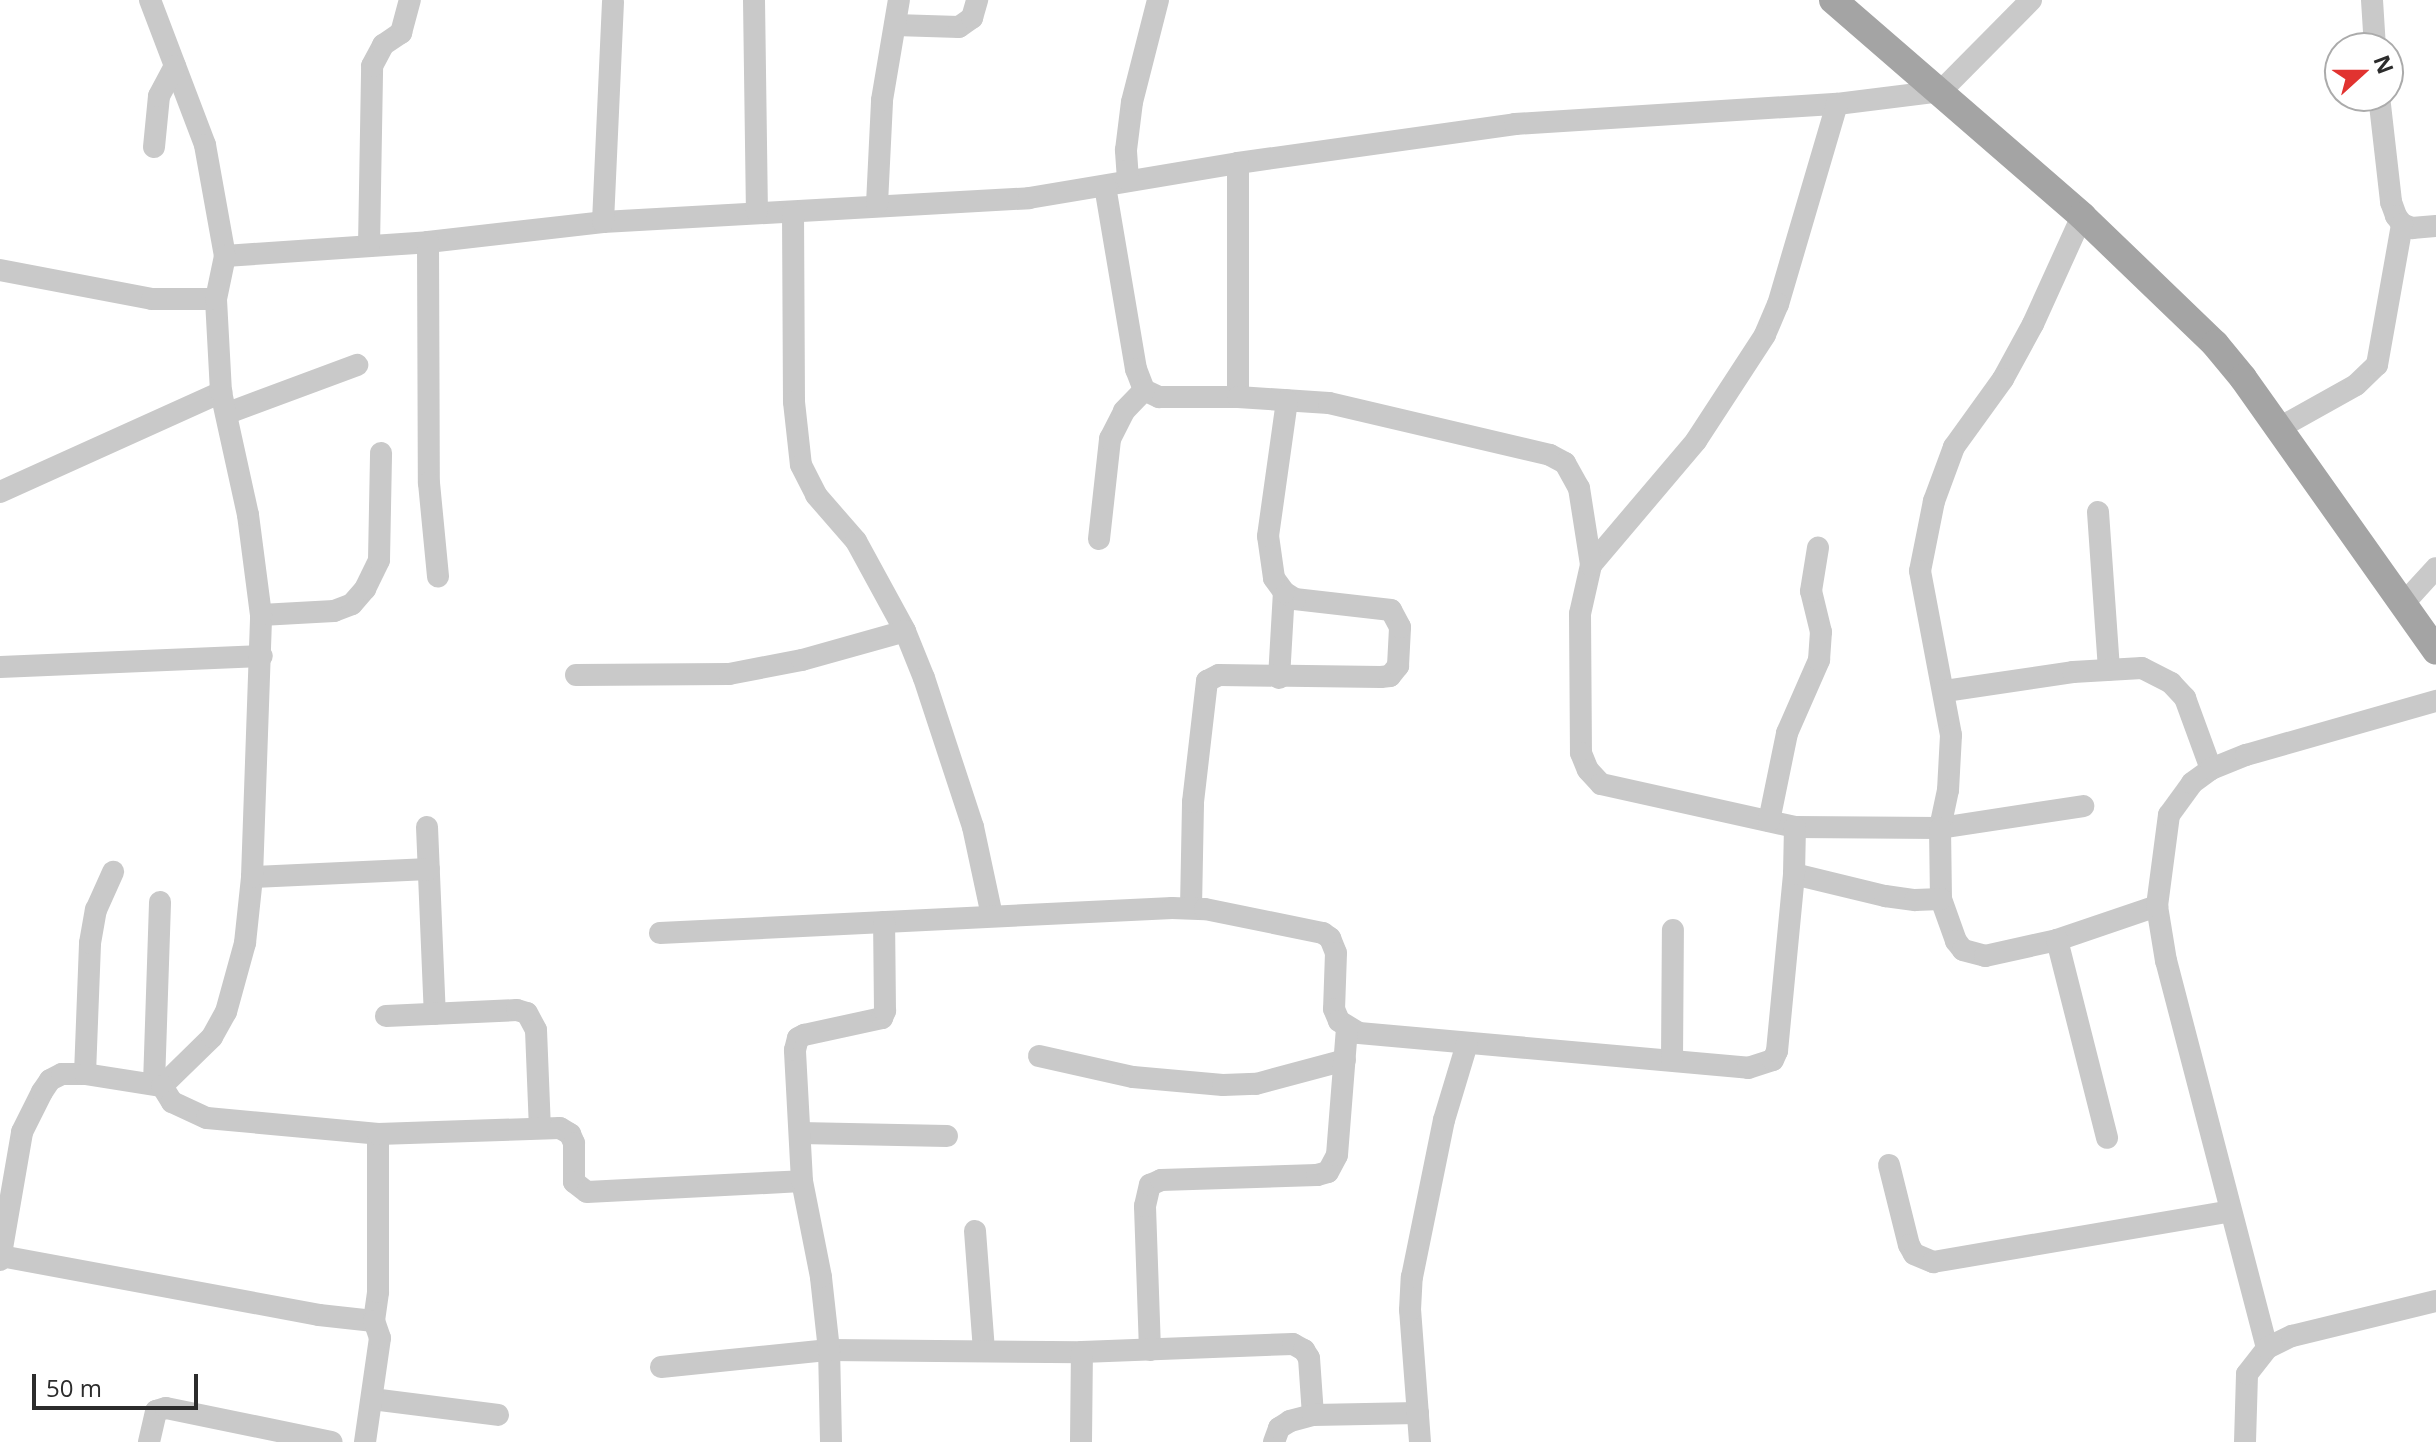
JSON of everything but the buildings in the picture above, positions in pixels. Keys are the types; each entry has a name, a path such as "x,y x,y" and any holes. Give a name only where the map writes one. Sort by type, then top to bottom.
{"main road":[{"path":"1833,0 2082,216 2215,344 2279,428 2436,651"}],"street":[{"path":"150,0 205,145 225,256 216,299 225,402 248,515 261,615 262,656 252,877 245,943 226,1012 212,1037 158,1085"},
{"path":"369,246 372,66 383,45 401,33 410,0"},
{"path":"754,0 757,212"},
{"path":"877,204 882,100 899,0"},
{"path":"895,25 959,27 972,18 977,0"},
{"path":"1128,180 1126,150 1132,102 1158,0"},
{"path":"225,256 428,242 603,222 793,212 877,204 1029,198 1238,163 1515,124 1837,104 1941,91 2031,0"},
{"path":"2372,0 2374,32"},
{"path":"603,222 613,2"},
{"path":"154,147 159,96 175,66"},
{"path":"1591,565 1696,441 1765,335 1778,304 1837,104"},
{"path":"2279,428 2356,385 2377,365 2402,224 2391,202 2381,112"},
{"path":"1238,163 1238,397"},
{"path":"1105,186 1136,369 1144,390 1159,397 1287,400 1370,412 1475,440 1550,455 1565,463 1579,488 1591,565 1580,614 1581,753 1588,770 1601,784 1795,827 1940,828 2083,806"},
{"path":"793,212 794,402 801,465 816,495 856,541 905,631 924,678 973,827 992,916"},
{"path":"2082,216 2018,352 2003,379 1954,447 1940,475 1920,571 1927,617 1945,691 1951,759 1940,828 1941,899 1956,941 1972,954 1985,956 2057,940 2157,906"},
{"path":"2402,224 2436,226"},
{"path":"428,242 429,483 438,577"},
{"path":"0,270 152,299 216,299"},
{"path":"0,492 225,402 357,365"},
{"path":"1099,539 1110,439 1124,411 1144,390"},
{"path":"1279,678 1284,592 1269,561 1268,536 1287,400"},
{"path":"261,615 334,611 352,604 365,589 379,560 381,453"},
{"path":"2098,512 2109,670"},
{"path":"1769,821 1787,733 1819,660 1821,632 1811,591 1818,548"},
{"path":"2404,603 2436,568"},
{"path":"1191,908 1193,802 1205,685 1211,677 1381,677 1390,676 1398,666 1400,627 1391,610 1295,599 1284,592"},
{"path":"576,675 729,674 802,660 905,631"},
{"path":"0,667 262,656"},
{"path":"1945,691 2030,677 2142,668 2171,683 2194,715 2211,769"},
{"path":"2267,1348 2174,1001 2157,906 2169,815 2192,783 2211,769 2246,755 2436,701"},
{"path":"427,827 435,1014"},
{"path":"660,933 1191,908 1323,933 1336,953 1334,1009 1347,1028 1359,1033 1748,1068 1773,1060 1780,1025 1794,874 1795,827"},
{"path":"252,877 429,869"},
{"path":"85,1074 90,943 96,910 113,872"},
{"path":"1794,874 1885,896 1941,899"},
{"path":"160,902 158,1085 172,1102 207,1118 378,1134 560,1128 570,1134 574,1182 587,1192 802,1181"},
{"path":"831,1442 829,1350 821,1277 802,1181 796,1043 804,1035 882,1018 885,1011 884,922"},
{"path":"1672,1060 1673,930"},
{"path":"2057,940 2107,1138"},
{"path":"386,1016 517,1010 527,1013 536,1030 540,1128"},
{"path":"1150,1350 1145,1206 1150,1185 1161,1180 1317,1175 1328,1172 1337,1155 1347,1028"},
{"path":"1420,1442 1410,1310 1412,1277 1444,1120 1467,1044"},
{"path":"1039,1056 1133,1077 1223,1085 1256,1084 1345,1060"},
{"path":"158,1085 85,1074 62,1074 50,1080 11,1132 0,1258 303,1312 374,1321"},
{"path":"800,1133 947,1136"},
{"path":"365,1442 380,1338 374,1321 378,1292 378,1134"},
{"path":"1889,1165 1909,1245 1914,1254 1933,1262 2230,1211"},
{"path":"975,1231 984,1351"},
{"path":"2245,1442 2247,1374 2267,1348 2292,1336 2436,1301"},
{"path":"661,1367 829,1350 1082,1352 1299,1346 1309,1358 1313,1415"},
{"path":"1081,1442 1082,1352"},
{"path":"372,1399 498,1415"},
{"path":"149,1442 156,1411 166,1408 332,1442"},
{"path":"1274,1442 1279,1428 1290,1421 1313,1415 1418,1413"}]}
